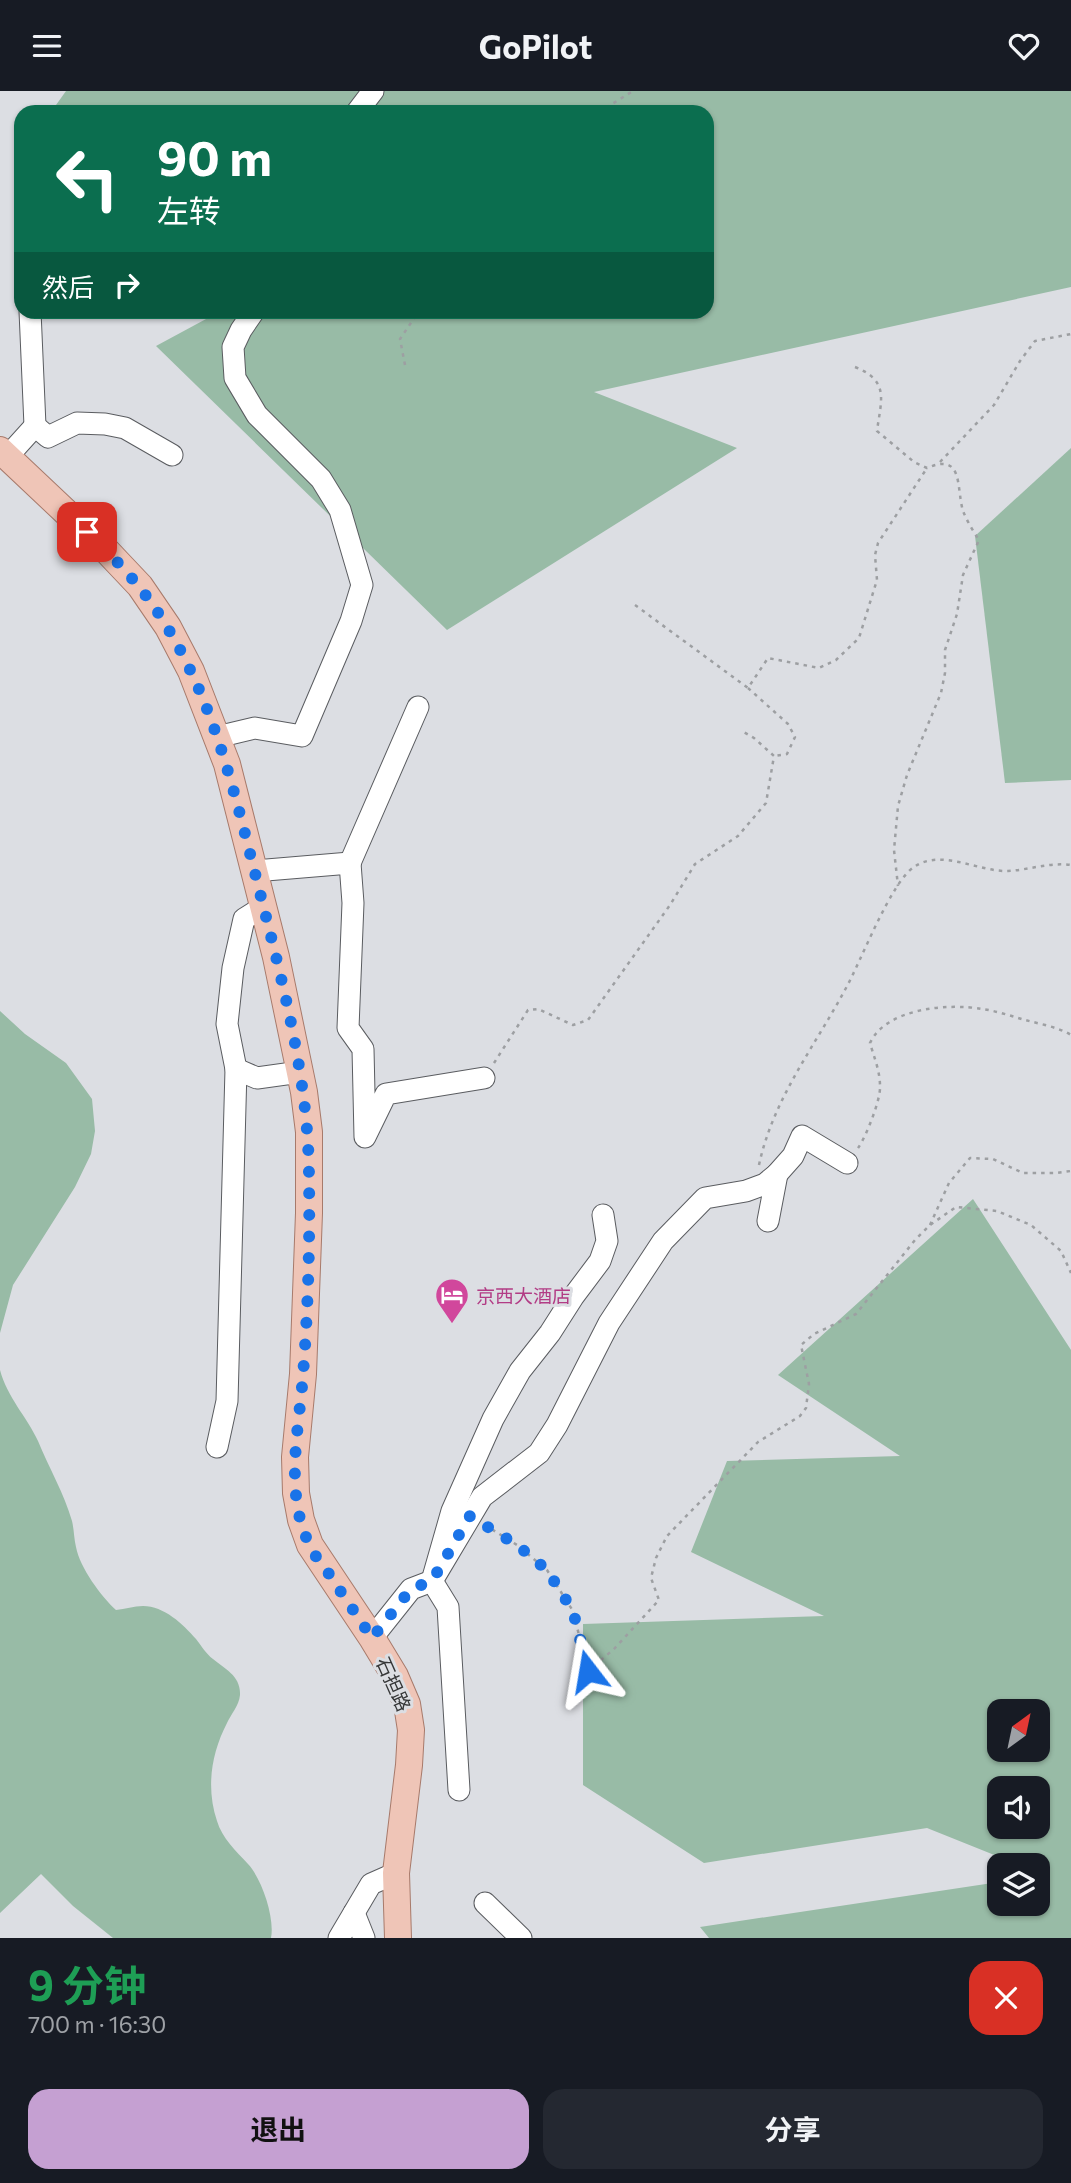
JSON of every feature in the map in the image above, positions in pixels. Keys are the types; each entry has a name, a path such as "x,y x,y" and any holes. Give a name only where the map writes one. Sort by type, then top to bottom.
{"main road":[{"name":"石担路","path":"3,453 105,549 140,586 168,627 191,671 227,764 276,957 300,1072 309,1132 303,1374 295,1457 296,1493 301,1520 310,1545 395,1676 407,1704 411,1730 396,1873 398,1938"}],"street":[{"path":"362,105 373,91"},
{"path":"30,319 35,426 48,437 78,422 125,428 172,455"},
{"path":"217,737 255,727 302,736 351,621 362,585 340,510 328,489 257,415 235,379 233,347 249,319"},
{"path":"3,453 35,426"},
{"path":"418,707 350,863 354,903 348,1028 363,1049 365,1137 386,1094 484,1078"},
{"path":"254,871 350,863"},
{"path":"217,1447 227,1401 236,1069 227,1024 233,968 244,919 263,907"},
{"path":"236,1069 257,1078 300,1072"},
{"path":"372,1638 411,1589 432,1581 482,1497 539,1453 557,1425 609,1323 663,1241 705,1198 765,1184 793,1156 802,1136 847,1163"},
{"path":"768,1221 777,1174"},
{"path":"459,1790 449,1607 432,1581 452,1511 493,1419 520,1371 600,1261 607,1241 603,1215"},
{"path":"339,1938 371,1884 396,1873"},
{"path":"485,1903 522,1938"},
{"path":"354,1913 364,1938"}],"path":[{"path":"610,105 633,91"},
{"path":"405,365 400,339 414,319"},
{"path":"748,688 768,658 819,668 836,660 859,638 877,580 878,543 927,468 940,463 994,405 1035,341 1071,334"},
{"path":"855,367 869,373 879,383 882,392 877,431 914,462 927,468"},
{"path":"898,886 894,850 898,806 907,775 941,694 945,650 957,614 963,575 979,540 962,508 957,475 951,466 940,463"},
{"path":"635,605 748,688 788,724 795,737 788,754 774,756"},
{"path":"742,731 774,756"},
{"path":"484,1078 528,1010 538,1009 573,1025 588,1020 670,905 695,864 738,836 766,803 774,756"},
{"path":"754,1188 760,1158 783,1097 846,989 898,886 914,866 939,859 1008,871 1059,863 1071,865"},
{"path":"847,1163 865,1139 881,1089 870,1043 874,1033 889,1021 916,1011 981,1008 1071,1035"},
{"path":"930,1225 949,1183 970,1158 993,1159 1023,1173 1071,1171"},
{"path":"470,1516 517,1545 547,1570 573,1611 588,1671 614,1649 659,1600 651,1578 656,1558 667,1537 758,1443 800,1416 806,1408 808,1384 801,1345 814,1334 856,1314 930,1225 956,1207 997,1211 1031,1225 1061,1251 1071,1273"}],"green space":[{"path":"66,91 1071,91 1071,287 594,392 737,448 447,630 156,346 206,319 714,319 714,105 56,105"},
{"path":"1071,448 1071,780 1005,783 975,536"},
{"path":"0,1011 25,1034 66,1063 92,1099 95,1131 91,1154 75,1187 13,1285 0,1333"},
{"path":"973,1199 1071,1350 1071,1938 709,1938 700,1927 987,1884 987,1916 1050,1916 1050,1853 989,1853 927,1828 704,1863 583,1785 583,1624 824,1616 691,1552 727,1461 900,1456 778,1375"},
{"path":"0,1370 7,1389 38,1441 61,1491 72,1521 78,1555 98,1589 116,1610 151,1607 172,1617 191,1633 210,1657 238,1683 240,1695 237,1706 222,1735 214,1759 212,1796 222,1833 253,1871 262,1889 271,1920 271,1938 113,1938 73,1906 41,1874 0,1913"}],"place":[{"name":"京西大酒店","path":"452,1325"}],"route":[{"path":"87,532 140,586 168,627 191,671 227,764 276,957 304,1092 309,1132 303,1374 295,1457 296,1493 301,1520 310,1545 372,1638 411,1589 432,1581 470,1516 517,1545 547,1570 573,1611 588,1671"}]}
